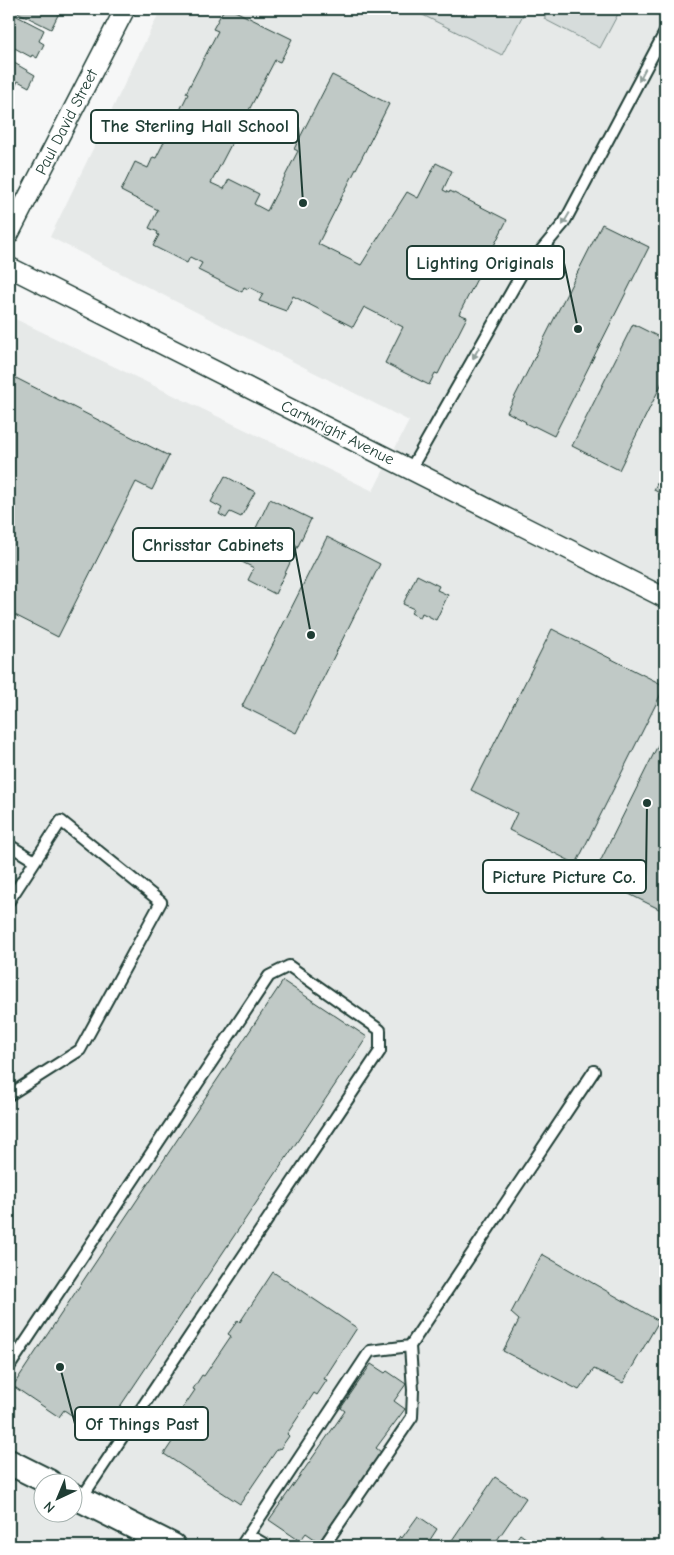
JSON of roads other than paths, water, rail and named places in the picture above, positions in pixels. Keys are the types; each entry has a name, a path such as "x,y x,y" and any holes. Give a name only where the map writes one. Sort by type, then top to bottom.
{"street":[{"name":"Paul David Street","path":"9,234 125,9"},
{"name":"Cartwright Avenue","path":"9,267 665,598"},
{"path":"9,1462 32,1474"},
{"path":"82,1500 173,1546"}],"lane":[{"path":"410,470 522,273 564,223 665,32"},
{"path":"9,902 60,820 161,902 80,1050 9,1095"},
{"path":"9,844 34,861"},
{"path":"9,1367 269,976 289,966 380,1030 380,1051 82,1490"},
{"path":"324,1546 412,1417 413,1390 410,1346 594,1071"},
{"path":"241,1546 370,1351 410,1346"},
{"path":"249,1535 268,1546"}],"place":[{"name":"The Sterling Hall School","path":"303,203"},
{"name":"Lighting Originals","path":"578,329"},
{"name":"Chrisstar Cabinets","path":"311,635"},
{"name":"Picture Picture Co.","path":"647,803"},
{"name":"Of Things Past","path":"60,1367"}]}
